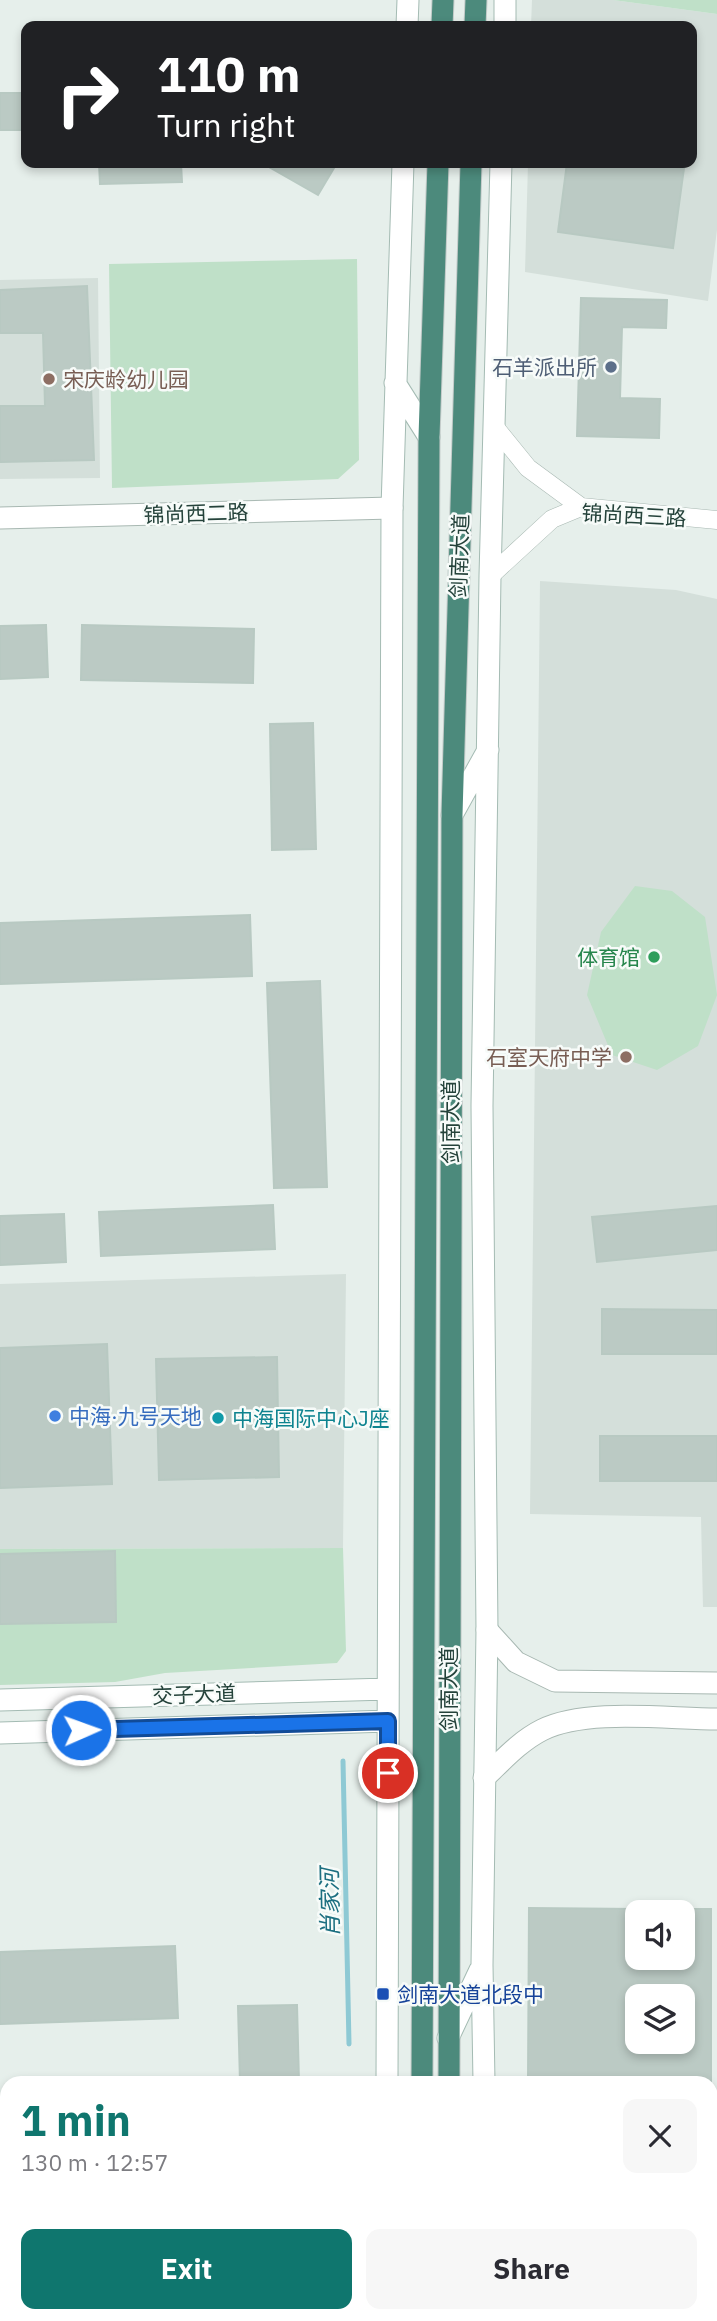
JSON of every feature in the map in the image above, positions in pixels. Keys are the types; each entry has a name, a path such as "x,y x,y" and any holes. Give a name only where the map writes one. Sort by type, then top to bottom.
{"highway":[{"path":"442,21 443,0"},
{"path":"475,21 476,0"},
{"name":"剑南大道","path":"422,2076 429,437 438,168"},
{"name":"剑南大道","path":"449,2076 452,815 471,168"}],"main road":[{"path":"407,21 408,0"},
{"path":"505,0 505,21"},
{"path":"390,2076 388,1689 392,508 403,168"},
{"path":"484,2076 482,1965 487,1630 482,1106 490,576 501,168"},
{"path":"395,383 429,437"},
{"name":"锦尚西二路","path":"0,518 392,508"},
{"path":"452,815 489,748"},
{"path":"487,1630 516,1662 555,1681 717,1683"},
{"name":"交子大道","path":"0,1700 388,1689"},
{"path":"484,1778 524,1741 542,1730 578,1717 717,1720"},
{"name":"交子大道","path":"0,1733 388,1721"},
{"path":"448,2038 482,1965"}],"street":[{"path":"494,426 528,468 581,507"},
{"name":"锦尚西三路","path":"490,576 552,519 581,507 717,520"}],"shaded area":[{"path":"532,0 613,0 717,14 717,230 708,301 525,272 528,168 697,168 697,21 531,21"},
{"name":"宋庆龄幼儿园","path":"98,278 100,478 0,479 0,280"},
{"name":"石室天府中学","path":"540,581 676,590 717,599 717,1607 703,1607 701,1517 530,1514"},
{"path":"346,1274 343,1548 0,1549 0,1284"}],"green space":[{"path":"613,0 717,0 717,14"},
{"path":"357,259 359,460 338,479 112,488 109,264"},
{"name":"体育馆","path":"635,886 672,891 705,917 717,995 698,1046 657,1070 612,1055 587,995 601,932"},
{"path":"343,1548 346,1651 337,1663 165,1673 115,1682 0,1685 0,1549"}],"building":[{"path":"0,93 21,93 21,130 0,130"},
{"path":"99,168 181,168 182,182 100,184"},
{"path":"271,168 334,168 318,195"},
{"path":"566,168 684,168 673,248 558,232"},
{"name":"宋庆龄幼儿园","path":"87,286 94,460 0,462 0,406 45,406 43,333 0,333 0,290"},
{"path":"581,298 667,300 666,328 622,327 620,398 660,399 659,438 577,436"},
{"path":"46,625 48,677 0,679 0,626"},
{"path":"82,625 254,629 253,683 81,680"},
{"path":"313,723 316,849 272,850 270,724"},
{"path":"250,915 252,976 0,984 0,923"},
{"path":"320,981 327,1187 274,1188 267,983"},
{"path":"273,1205 275,1249 101,1256 99,1212"},
{"path":"717,1206 717,1250 597,1262 592,1217"},
{"path":"64,1214 66,1262 0,1265 0,1216"},
{"path":"602,1309 717,1310 717,1354 602,1354"},
{"name":"中海·九号天地","path":"107,1344 112,1484 0,1488 0,1348"},
{"name":"中海国际中心J座","path":"277,1357 279,1477 159,1480 156,1359"},
{"path":"600,1436 717,1436 717,1481 600,1481"},
{"path":"115,1551 116,1622 0,1624 0,1554"},
{"path":"529,1908 625,1909 625,1970 695,1970 695,1909 711,1909 711,2076 528,2076"},
{"path":"175,1946 178,2018 0,2024 0,1952"},
{"path":"297,2005 299,2076 240,2076 238,2006"}],"waterway":[{"name":"肖家河","path":"343,1761 349,2044"}],"place":[{"name":"石羊派出所","path":"611,367"},
{"name":"宋庆龄幼儿园","path":"49,379"},
{"name":"体育馆","path":"654,957"},
{"name":"石室天府中学","path":"626,1057"},
{"name":"中海·九号天地","path":"55,1416"},
{"name":"中海国际中心J座","path":"218,1418"},
{"name":"剑南大道北段中","path":"383,1994"}],"route":[{"path":"81,1730 388,1721 388,1773"}]}
